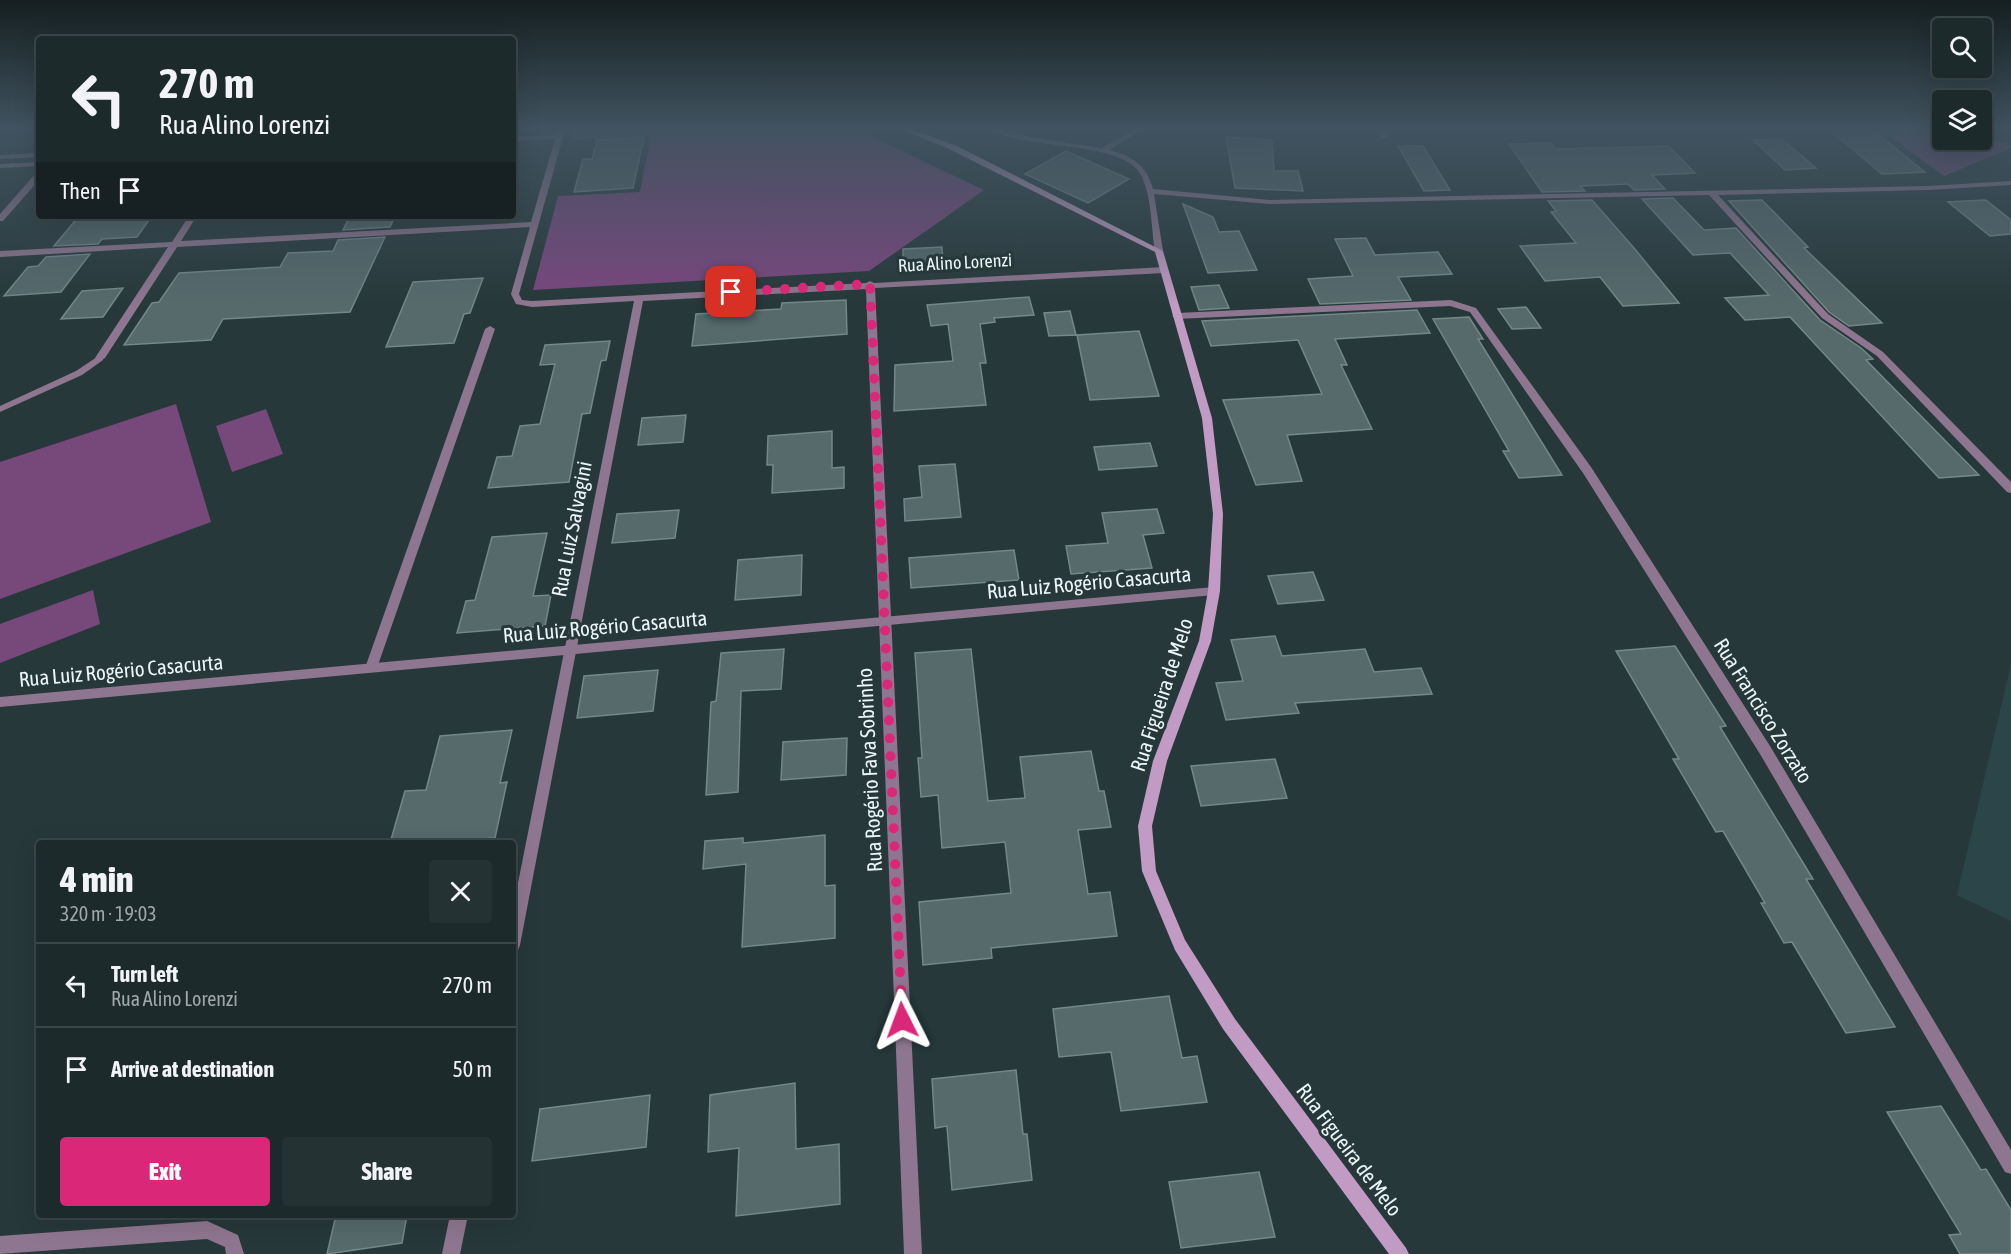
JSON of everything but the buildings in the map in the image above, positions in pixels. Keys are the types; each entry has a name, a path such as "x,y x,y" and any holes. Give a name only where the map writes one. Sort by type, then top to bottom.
{"main road":[{"path":"1035,189 1159,251"},
{"name":"Rua Figueira de Melo","path":"1159,251 1207,418 1218,514 1214,591 1205,641 1160,761 1145,826 1149,871 1180,945 1229,1024 1400,1254"}],"street":[{"path":"0,219 27,189"},
{"path":"0,254 536,224 545,189"},
{"path":"1159,251 1149,191 1270,202 1846,189"},
{"path":"1712,193 1825,316 1880,354 2011,489"},
{"path":"100,358 191,219"},
{"name":"Rua Alino Lorenzi","path":"536,224 514,294 519,302 532,304 870,284 1164,270"},
{"name":"Rua Rogério Fava Sobrinho","path":"870,284 913,1254"},
{"name":"Rua Luiz Salvagini","path":"516,930 639,298"},
{"name":"Rua Francisco Zorzato","path":"1177,316 1451,303 1473,310 1587,470 1765,750 2011,1166"},
{"path":"371,668 490,328"},
{"name":"Rua Luiz Rogério Casacurta","path":"0,702 1214,591"},
{"path":"451,1254 458,1218"},
{"path":"0,1245 207,1230 232,1241 235,1254"}],"lane":[{"path":"0,408 79,373 100,358"}],"shaded area":[{"path":"641,189 984,190 869,271 533,290 558,196 640,192"},
{"path":"176,404 211,522 0,599 0,462"},
{"path":"266,409 283,454 232,472 216,426"},
{"path":"93,590 100,624 0,663 0,624"},
{"path":"2011,664 2011,921 1957,895"}],"route":[{"path":"731,292 870,284 902,1020"}]}
